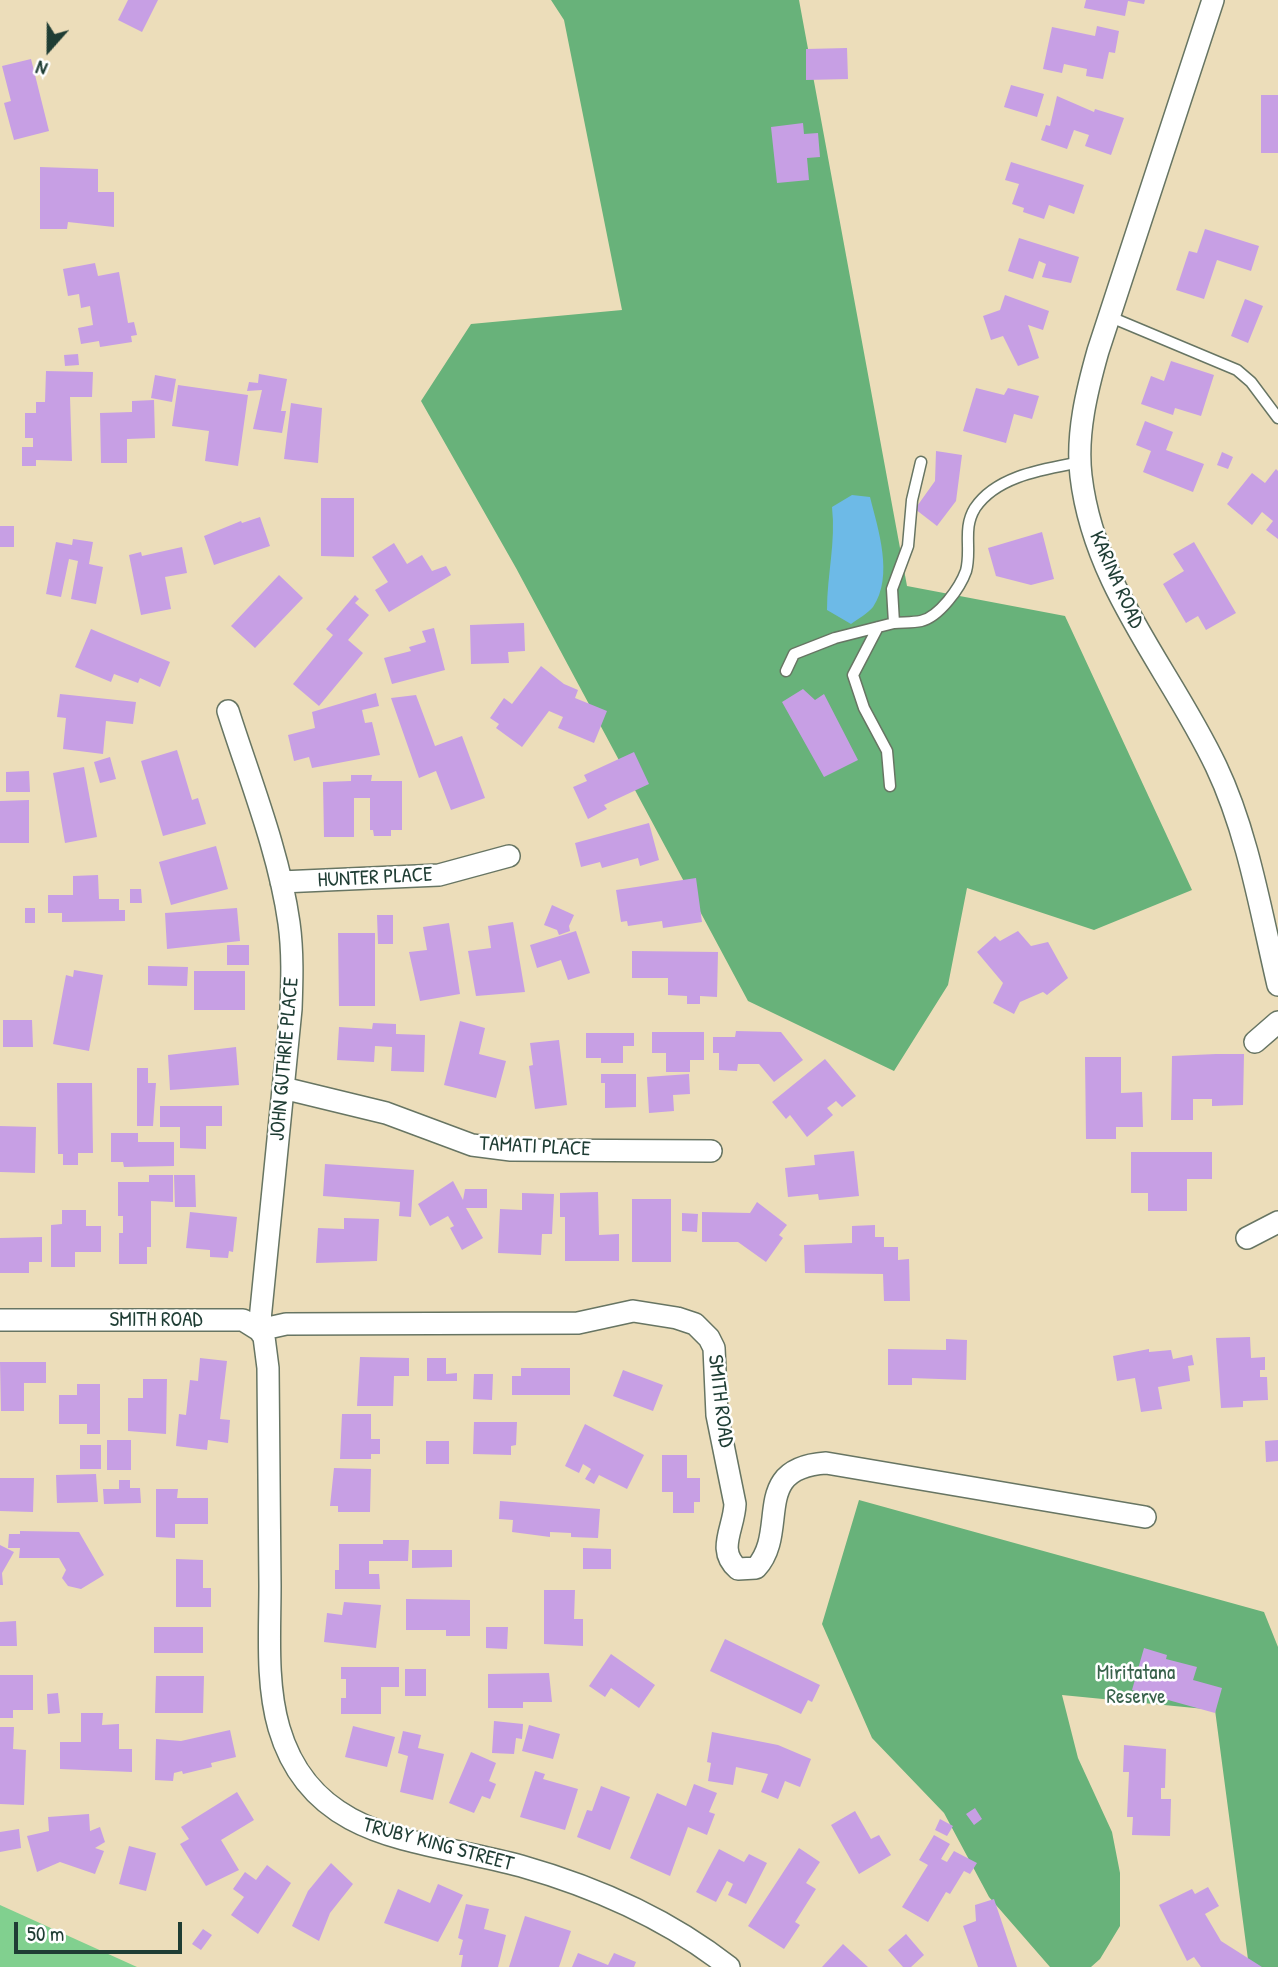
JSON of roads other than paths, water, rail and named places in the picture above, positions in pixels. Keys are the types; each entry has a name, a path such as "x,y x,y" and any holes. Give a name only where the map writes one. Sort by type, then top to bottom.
{"street":[{"name":"KARINA ROAD","path":"1213,0 1108,316 1087,390 1081,462 1088,515 1100,556 1122,605 1216,766 1234,812 1278,985"},
{"name":"JOHN GUTHRIE PLACE","path":"228,711 281,882 289,923 293,968 259,1330"},
{"name":"HUNTER PLACE","path":"281,882 439,875 509,856"},
{"path":"1255,1042 1278,1023"},
{"name":"TAMATI PLACE","path":"283,1088 386,1114 472,1145 511,1150 710,1151"},
{"path":"1247,1237 1278,1222"},
{"name":"SMITH ROAD","path":"0,1320 243,1320 259,1330 286,1324 578,1323 633,1311 677,1318 695,1324 709,1338 716,1359 717,1415 735,1504 735,1519 724,1549 729,1561 738,1569 756,1568 765,1558 771,1515 778,1493 788,1474 810,1464 827,1463 1145,1517"},
{"name":"TRUBY KING STREET","path":"259,1330 264,1337 268,1368 273,1695 289,1757 305,1782 332,1808 373,1831 520,1866 573,1883 626,1904 673,1929 729,1967"}],"lane":[{"path":"1108,316 1237,370 1251,382 1278,418"},
{"path":"894,623 892,589 908,546 912,500 921,462"},
{"path":"786,671 794,654 835,638 878,626 922,621 945,606 966,570 966,530 976,507 999,485 1040,470 1081,462"},
{"path":"878,626 853,675 863,708 887,751 890,786"}],"water":[{"path":"852,495 870,497 880,538 883,581 873,607 851,624 827,610 833,533 832,507"}],"park label":[{"name":"Miritatana Reserve","path":"1136,1685"}]}
